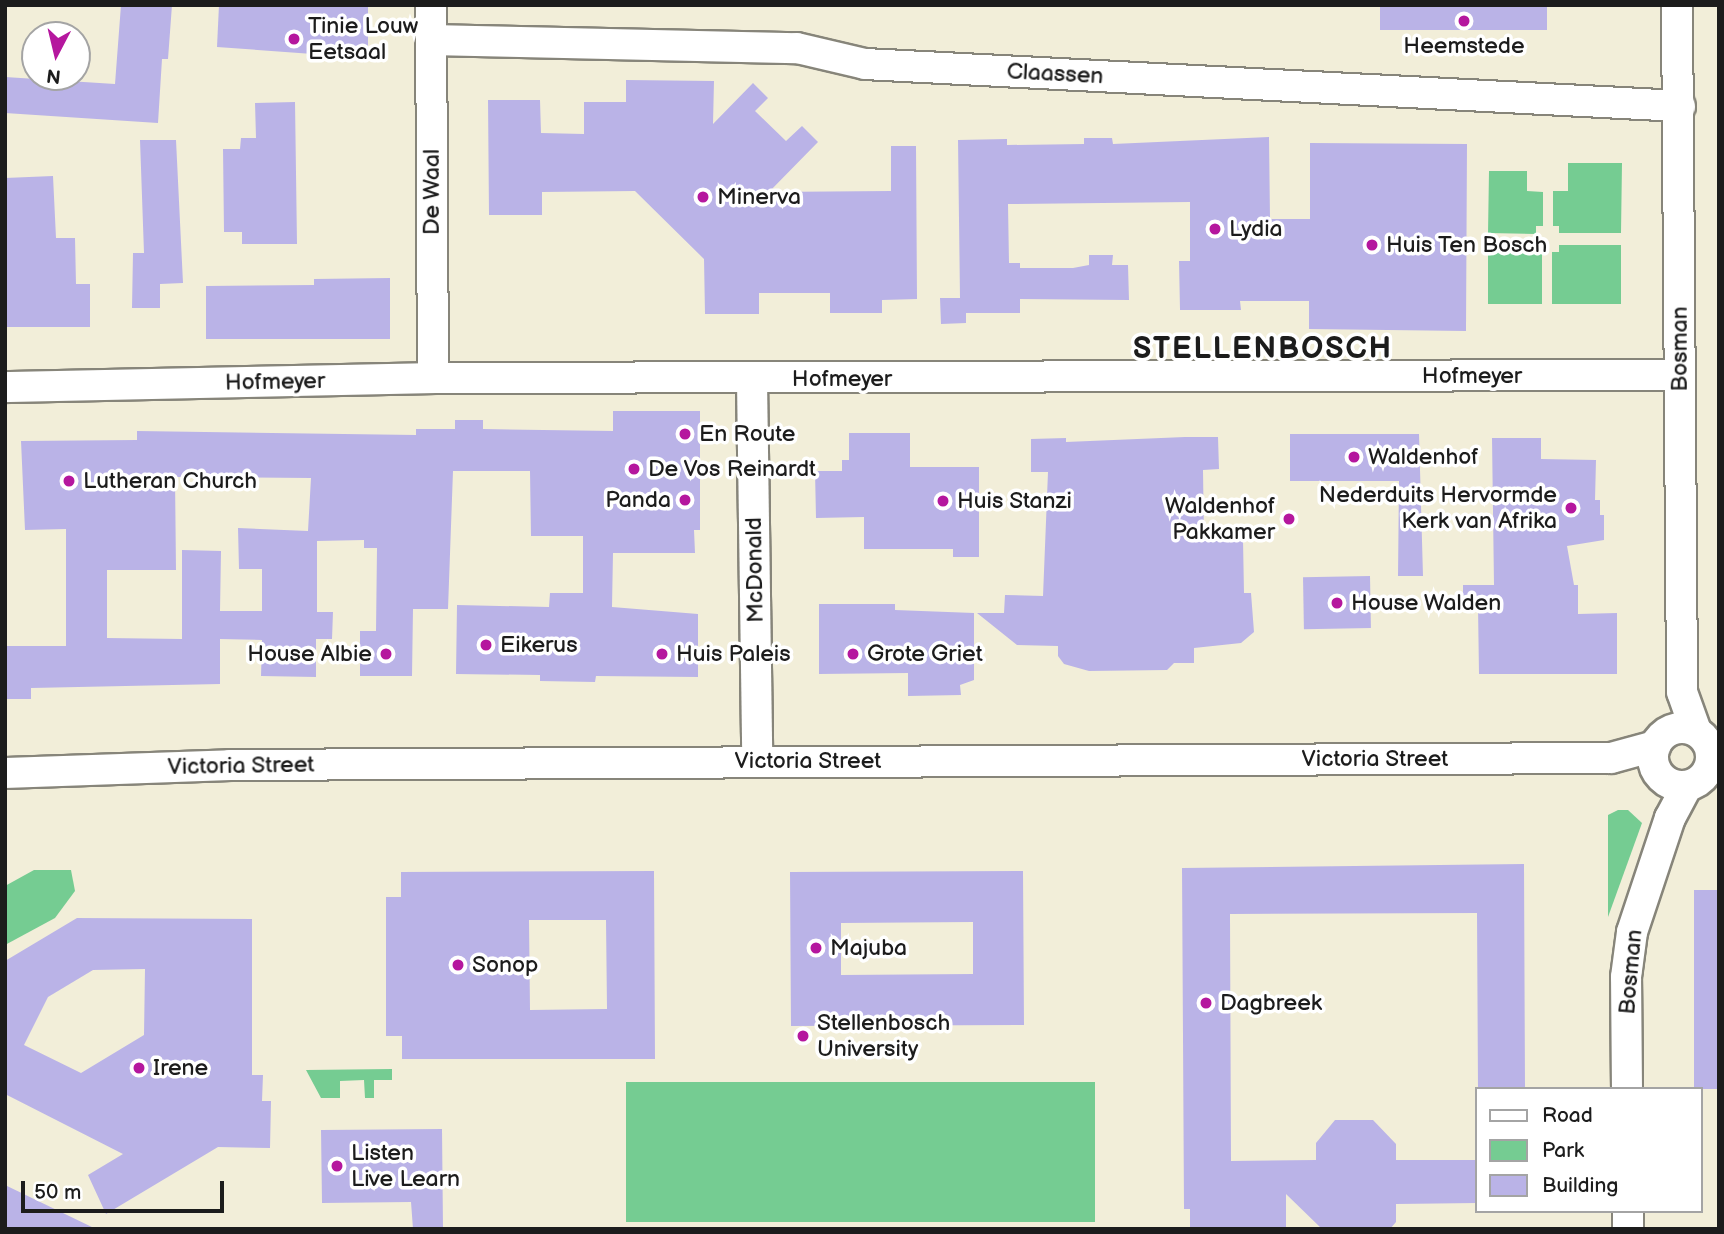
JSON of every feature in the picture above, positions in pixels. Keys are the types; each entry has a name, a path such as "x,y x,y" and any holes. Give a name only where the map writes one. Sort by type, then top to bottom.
{"street":[{"name":"De Waal","path":"431,5 433,378"},
{"name":"Bosman","path":"1627,1087 1629,951 1688,758 1682,692 1680,106 1677,5"},
{"name":"Claassen","path":"431,40 797,48 865,65 1680,106"},
{"name":"Hofmeyer","path":"5,387 433,378 752,380 1679,375"},
{"name":"McDonald","path":"752,380 757,760"},
{"name":"Victoria Street","path":"5,773 230,765 757,760 1688,758"}],"green space":[{"path":"1568,163 1622,163 1621,233 1559,233 1559,226 1553,226 1553,191 1568,191"},
{"path":"1489,171 1527,171 1527,191 1543,192 1543,226 1536,226 1536,234 1488,233"},
{"path":"1559,245 1621,245 1621,304 1552,304 1552,252 1559,252"},
{"path":"1488,246 1536,247 1536,252 1542,252 1542,304 1488,304"},
{"path":"1618,810 1628,810 1642,823 1608,917 1608,815"},
{"path":"34,870 71,870 75,891 55,918 5,945 5,886"},
{"path":"392,1069 392,1080 374,1080 374,1098 365,1098 364,1080 340,1081 340,1098 321,1098 306,1070"},
{"path":"626,1082 1095,1082 1095,1222 626,1222"}],"building":[{"path":"121,5 172,5 168,59 162,59 158,123 5,113 5,77 21,78 21,91 91,91 91,82 115,84"},
{"name":"Tinie Louw Eetsaal","path":"219,5 368,5 368,58 217,47"},
{"name":"Heemstede","path":"1380,5 1547,5 1547,30 1380,30"},
{"name":"Minerva","path":"626,80 714,81 713,124 753,83 768,98 755,111 786,141 802,126 818,142 769,192 891,191 891,146 916,146 917,299 882,300 882,313 830,313 830,293 759,293 759,314 705,314 704,259 635,191 542,192 542,215 489,215 488,100 540,100 541,133 584,134 584,102 626,102"},
{"path":"295,102 297,244 242,244 242,232 224,232 223,149 240,149 241,138 256,138 255,103"},
{"path":"1269,137 1270,219 1310,219 1310,143 1467,144 1466,331 1309,329 1309,301 1240,301 1241,310 1180,310 1179,261 1190,261 1190,202 1008,204 1009,263 1020,263 1020,268 1073,268 1089,265 1089,255 1113,255 1112,265 1128,265 1129,300 1020,299 1020,313 966,313 966,323 941,324 940,298 960,298 958,140 1007,139 1007,145 1084,144 1084,138 1112,138 1113,144"},
{"path":"140,140 176,140 183,283 160,284 160,308 132,308 133,253 144,253"},
{"path":"53,176 56,238 75,238 76,284 90,284 90,327 5,327 5,178"},
{"path":"390,278 390,339 206,339 206,286 314,285 314,279"},
{"path":"613,411 700,411 700,530 694,530 695,553 613,553 612,607 698,614 698,677 596,676 595,682 540,681 540,675 456,674 457,605 549,607 550,593 583,593 583,536 531,536 530,471 453,471 448,609 413,609 412,676 360,676 360,631 376,631 377,548 364,548 364,540 317,541 317,612 333,612 332,639 316,639 316,677 261,676 262,640 220,639 220,684 31,688 31,699 5,699 5,646 66,646 66,529 25,530 21,441 137,440 137,431 416,435 416,429 455,429 455,420 483,420 483,429 613,431","holes":["175,477 311,478 308,531 238,528 239,569 262,569 262,611 220,611 221,551 182,550 182,639 107,638 107,570 176,570"]},
{"path":"849,433 910,433 910,467 979,467 979,557 953,557 953,549 864,549 864,517 816,518 815,471 842,471 842,460 849,460"},
{"name":"Waldenhof","path":"1290,434 1419,434 1423,576 1398,576 1399,481 1290,481"},
{"path":"1218,437 1219,469 1203,470 1204,541 1243,540 1244,593 1251,593 1254,632 1241,643 1194,648 1194,663 1174,663 1167,670 1089,671 1064,664 1058,656 1058,646 1017,645 977,613 1004,613 1005,595 1043,596 1048,472 1031,472 1031,439 1066,438 1066,442"},
{"path":"1492,438 1541,438 1541,459 1596,460 1595,500 1600,500 1600,515 1604,515 1604,540 1567,546 1574,585 1578,585 1578,614 1617,613 1617,674 1479,674 1478,607 1463,607 1463,585 1494,585"},
{"name":"House Walden","path":"1370,576 1371,628 1304,629 1303,577"},
{"path":"819,604 895,604 895,610 974,613 974,680 960,685 961,695 908,696 908,673 819,674"},
{"name":"Dagbreek","path":"1524,864 1525,1087 1478,1087 1477,913 1230,914 1231,1161 1316,1160 1316,1143 1335,1120 1373,1120 1396,1144 1396,1160 1476,1160 1476,1203 1396,1204 1396,1222 1390,1229 1322,1229 1286,1194 1286,1229 1190,1229 1190,1209 1184,1209 1182,868"},
{"name":"Sonop","path":"654,871 655,1059 402,1059 402,1036 386,1036 386,897 401,897 401,872","holes":["529,920 606,920 607,1009 530,1010"]},
{"name":"Majuba","path":"1023,871 1024,1025 791,1026 790,872","holes":["973,922 973,974 841,975 841,923"]},
{"path":"1694,890 1719,890 1719,1089 1694,1087"},
{"name":"Irene","path":"77,918 252,919 252,1075 263,1075 262,1101 271,1101 270,1148 218,1147 106,1214 88,1175 123,1154 5,1094 5,961","holes":["145,969 144,1035 81,1073 24,1045 48,997 93,970"]},
{"name":"Listen Live Learn","path":"442,1129 443,1229 413,1229 411,1202 322,1203 321,1130"},
{"path":"5,1185 96,1229 5,1229"}],"place":[{"name":"Heemstede","path":"1464,21"},
{"name":"Tinie Louw Eetsaal","path":"294,39"},
{"name":"Minerva","path":"703,197"},
{"name":"Lydia","path":"1215,229"},
{"name":"Huis Ten Bosch","path":"1372,245"},
{"name":"En Route","path":"685,434"},
{"name":"Waldenhof","path":"1354,457"},
{"name":"De Vos Reinardt","path":"634,469"},
{"name":"Lutheran Church","path":"69,481"},
{"name":"Panda","path":"685,500"},
{"name":"Huis Stanzi","path":"943,501"},
{"name":"Nederduits Hervormde Kerk van Afrika","path":"1571,508"},
{"name":"Waldenhof Pakkamer","path":"1289,519"},
{"name":"House Walden","path":"1337,603"},
{"name":"Eikerus","path":"486,645"},
{"name":"House Albie","path":"386,654"},
{"name":"Huis Paleis","path":"662,654"},
{"name":"Grote Griet","path":"853,654"},
{"name":"Majuba","path":"816,948"},
{"name":"Sonop","path":"458,965"},
{"name":"Dagbreek","path":"1206,1003"},
{"name":"Stellenbosch University","path":"803,1036"},
{"name":"Irene","path":"139,1068"},
{"name":"Listen Live Learn","path":"337,1166"}],"district":[{"name":"STELLENBOSCH","path":"1263,349"}]}
